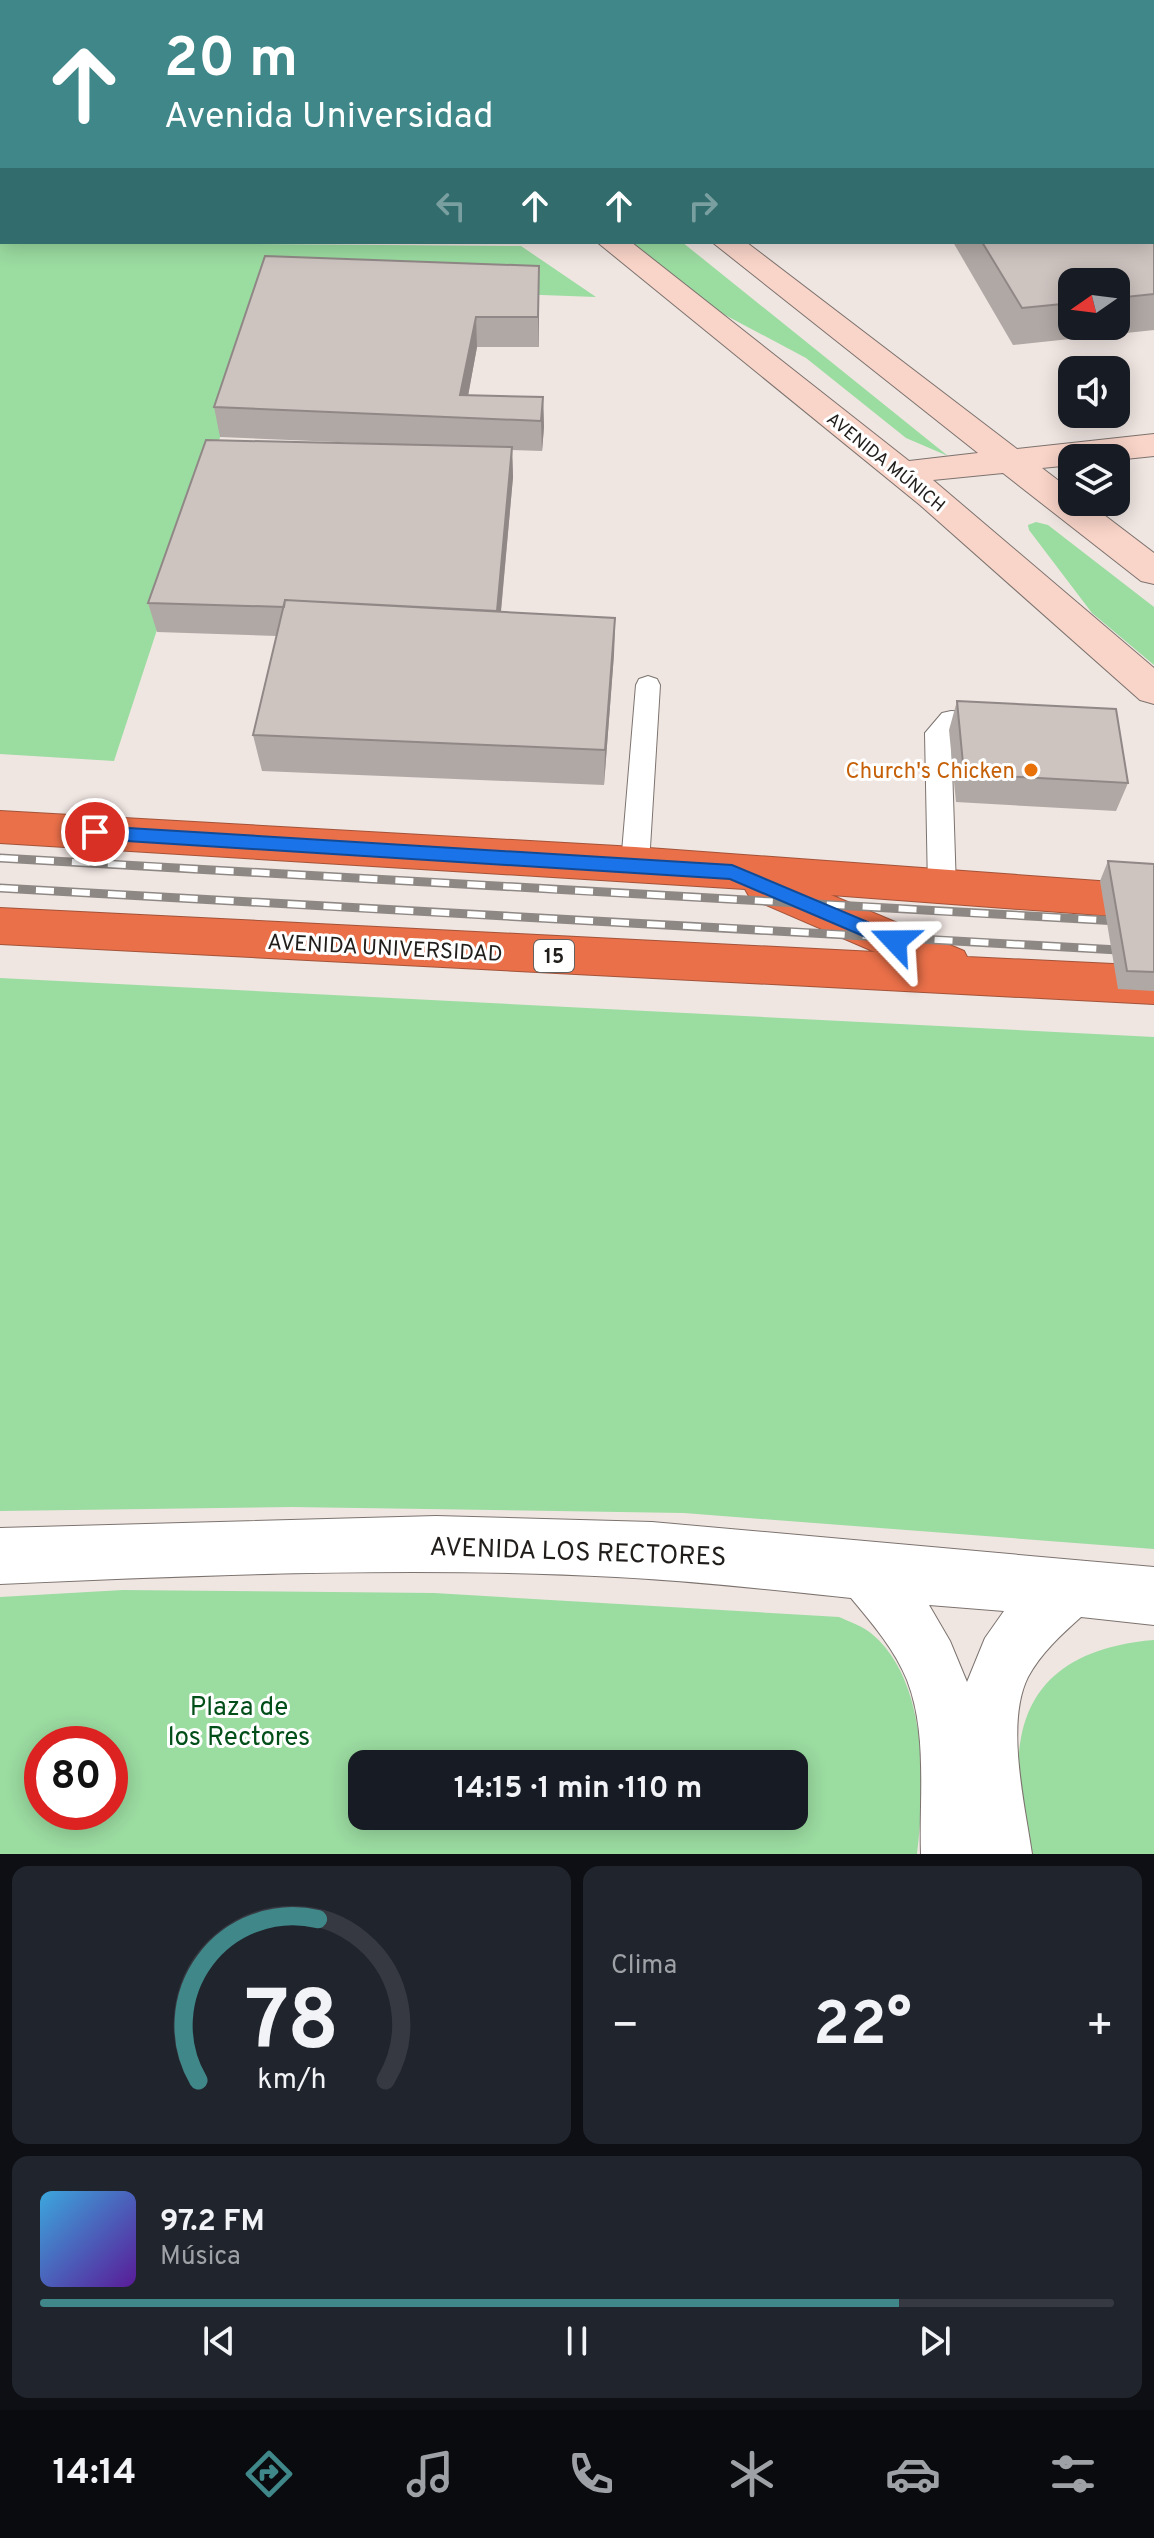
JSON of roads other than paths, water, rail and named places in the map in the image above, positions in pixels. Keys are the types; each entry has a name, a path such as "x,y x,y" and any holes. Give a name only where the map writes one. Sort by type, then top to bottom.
{"highway":[{"path":"0,827 635,864 1154,902"},
{"path":"732,872 976,976"},
{"name":"AVENIDA UNIVERSIDAD","path":"0,926 1154,985"}],"main road":[{"name":"AVENIDA MÚNICH","path":"614,244 932,497 1154,690"},
{"path":"730,244 1009,461 1056,483 1154,572"},
{"path":"899,473 1154,445"},
{"path":"1130,477 1154,474"},
{"path":"932,497 1056,483"}],"street":[{"name":"AVENIDA LOS RECTORES","path":"0,1556 260,1544 582,1547 742,1557 1154,1596"},
{"path":"865,1571 919,1639 938,1680 946,1730 952,1854"},
{"path":"1001,1854 987,1744 989,1704 1021,1635 1071,1586"}],"lane":[{"path":"635,864 648,685"},
{"path":"942,888 938,733 942,725 962,718 1010,721"}],"railway":[{"path":"0,858 1154,923"},
{"path":"0,888 1154,952"}],"place":[{"name":"Church's Chicken","path":"1031,770"}],"park label":[{"name":"Plaza de los Rectores","path":"239,1721"}]}
